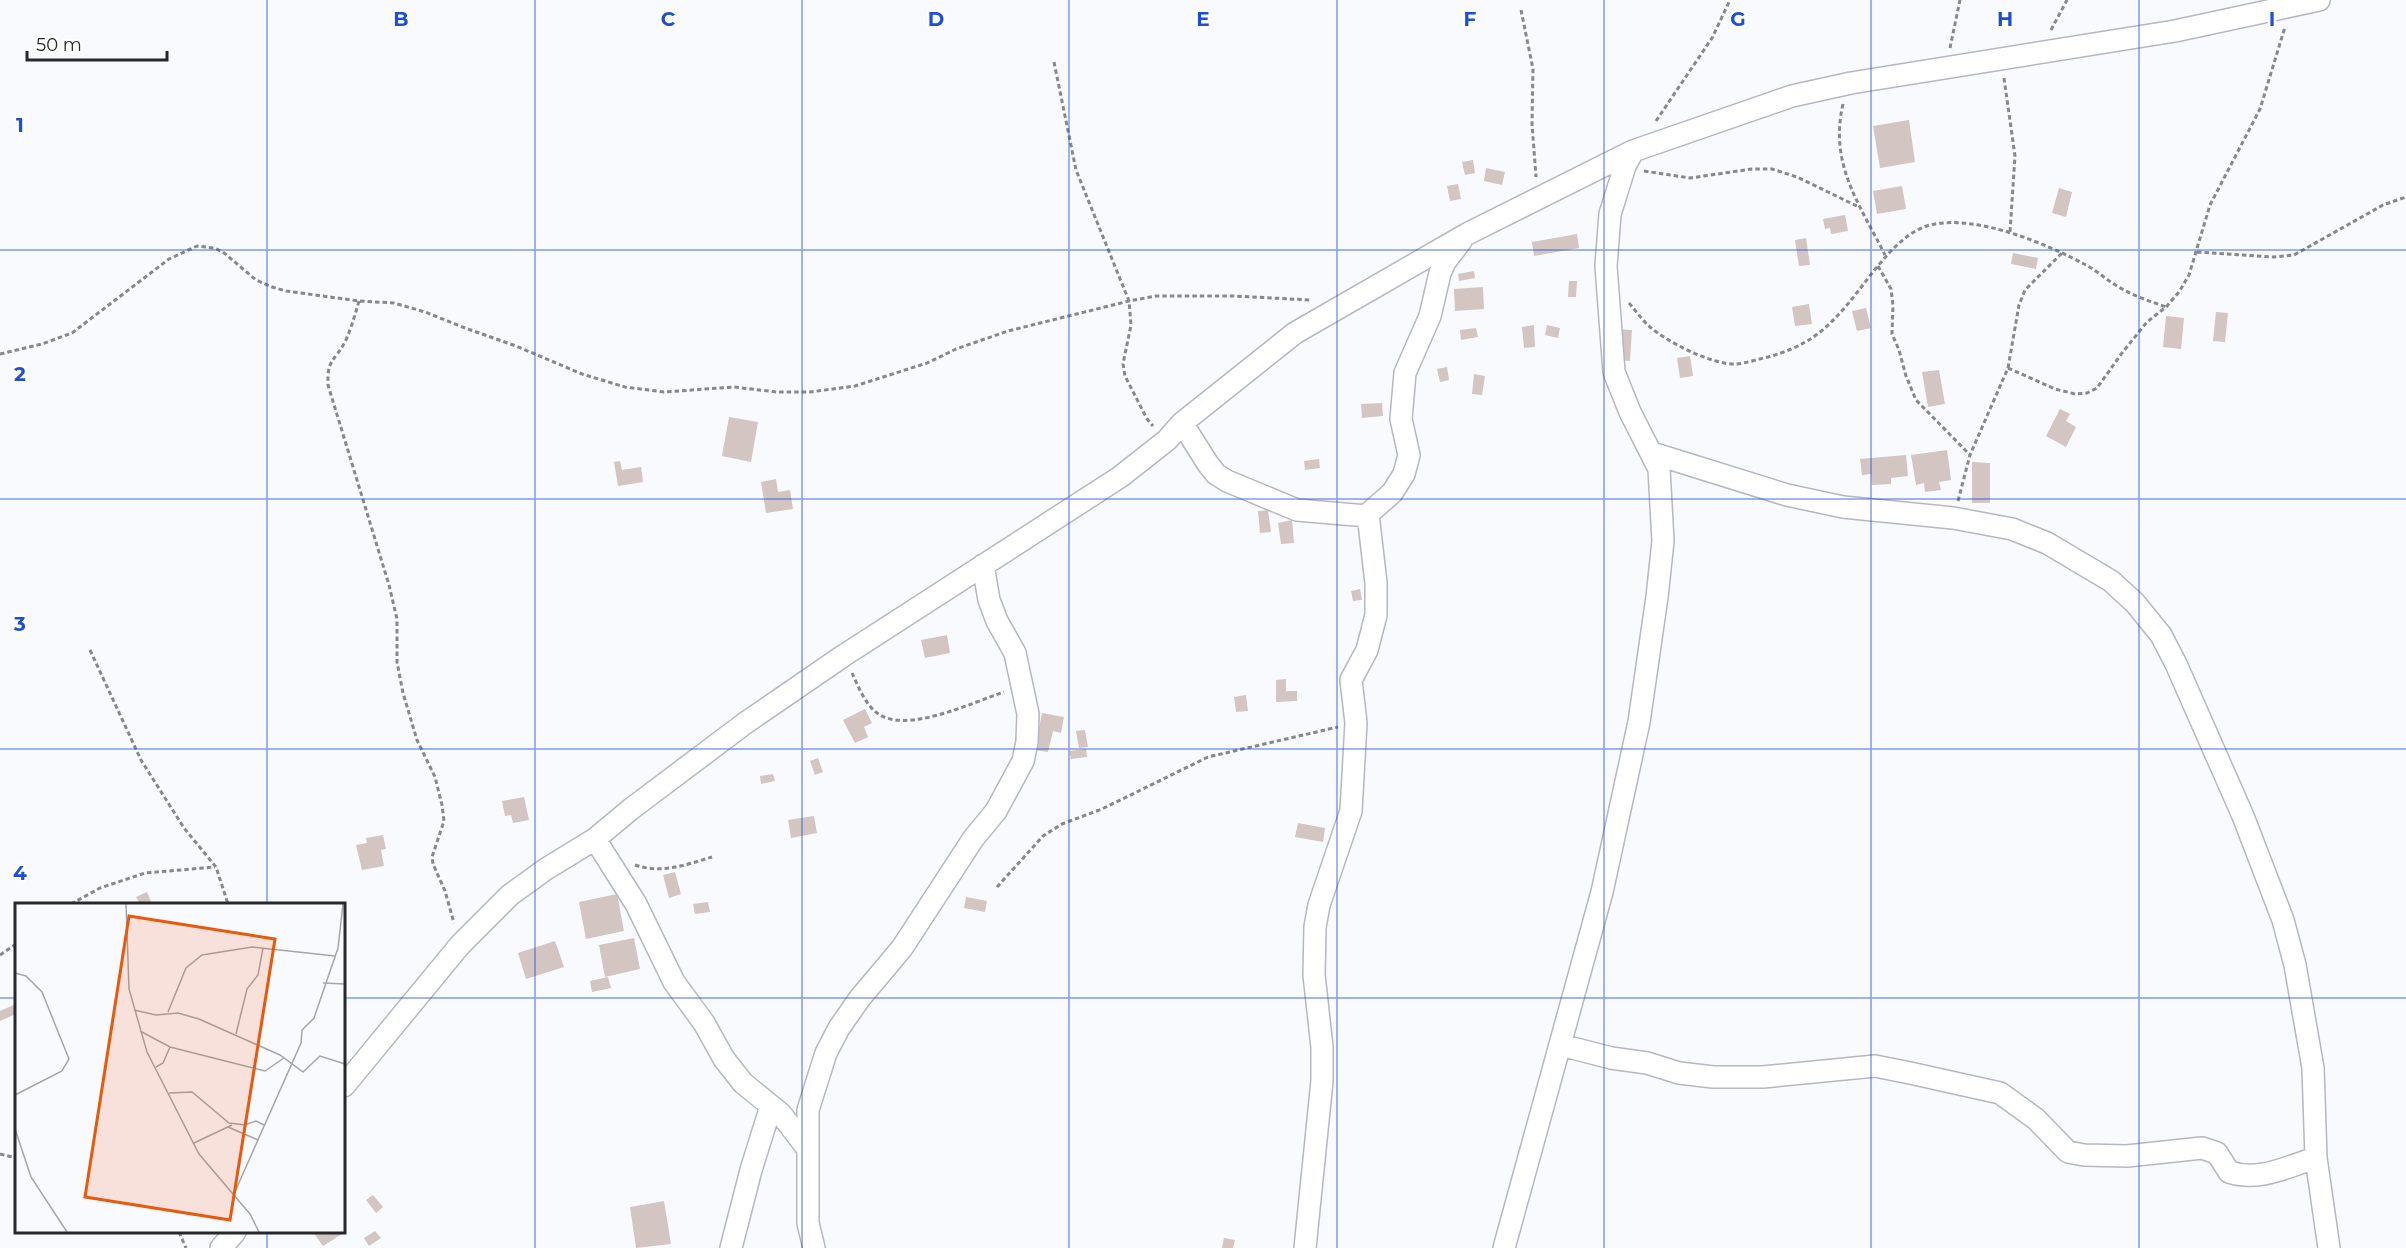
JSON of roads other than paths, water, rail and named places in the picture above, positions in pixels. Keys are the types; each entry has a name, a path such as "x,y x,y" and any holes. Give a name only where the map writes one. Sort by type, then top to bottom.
{"street":[{"path":"345,1085 460,945 510,896 546,869 595,839 744,724 843,656 1120,477 1167,440 1182,423 1295,333 1467,234 1538,199 1629,159 1792,96 1945,67 2175,31 2319,0"},
{"path":"1504,1248 1602,892 1640,722 1663,540 1659,469 1618,383 1612,356 1606,266 1610,214 1629,159"},
{"path":"1305,1248 1322,1081 1323,1047 1314,975 1315,927 1319,905 1351,811 1356,723 1351,680 1367,650 1376,615 1376,584 1367,516 1392,493 1404,474 1409,455 1401,419 1405,373 1430,316 1440,273 1445,262 1467,234"},
{"path":"1182,423 1208,464 1216,474 1227,481 1297,510 1367,516"},
{"path":"1652,453 1787,495 1843,507 1953,518 2012,530 2047,543 2111,581 2135,603 2161,635 2176,664 2242,816 2283,920 2295,965 2313,1068 2316,1158 2329,1248"},
{"path":"814,1248 808,1223 808,1110 820,1068 838,1028 902,948 973,839 996,811 1018,771 1027,742 1029,727 1012,647 997,621 989,600 983,565"},
{"path":"595,839 636,904 674,982 704,1023 724,1059 743,1083 781,1114 807,1148"},
{"path":"1561,1045 1602,1057 1647,1063 1679,1073 1713,1077 1763,1077 1875,1066 1955,1082 2000,1093 2037,1119 2068,1152 2084,1155 2127,1156 2202,1148 2217,1153 2229,1172 2245,1177 2265,1174 2316,1158"},
{"path":"731,1248 751,1170 771,1106"}]}
